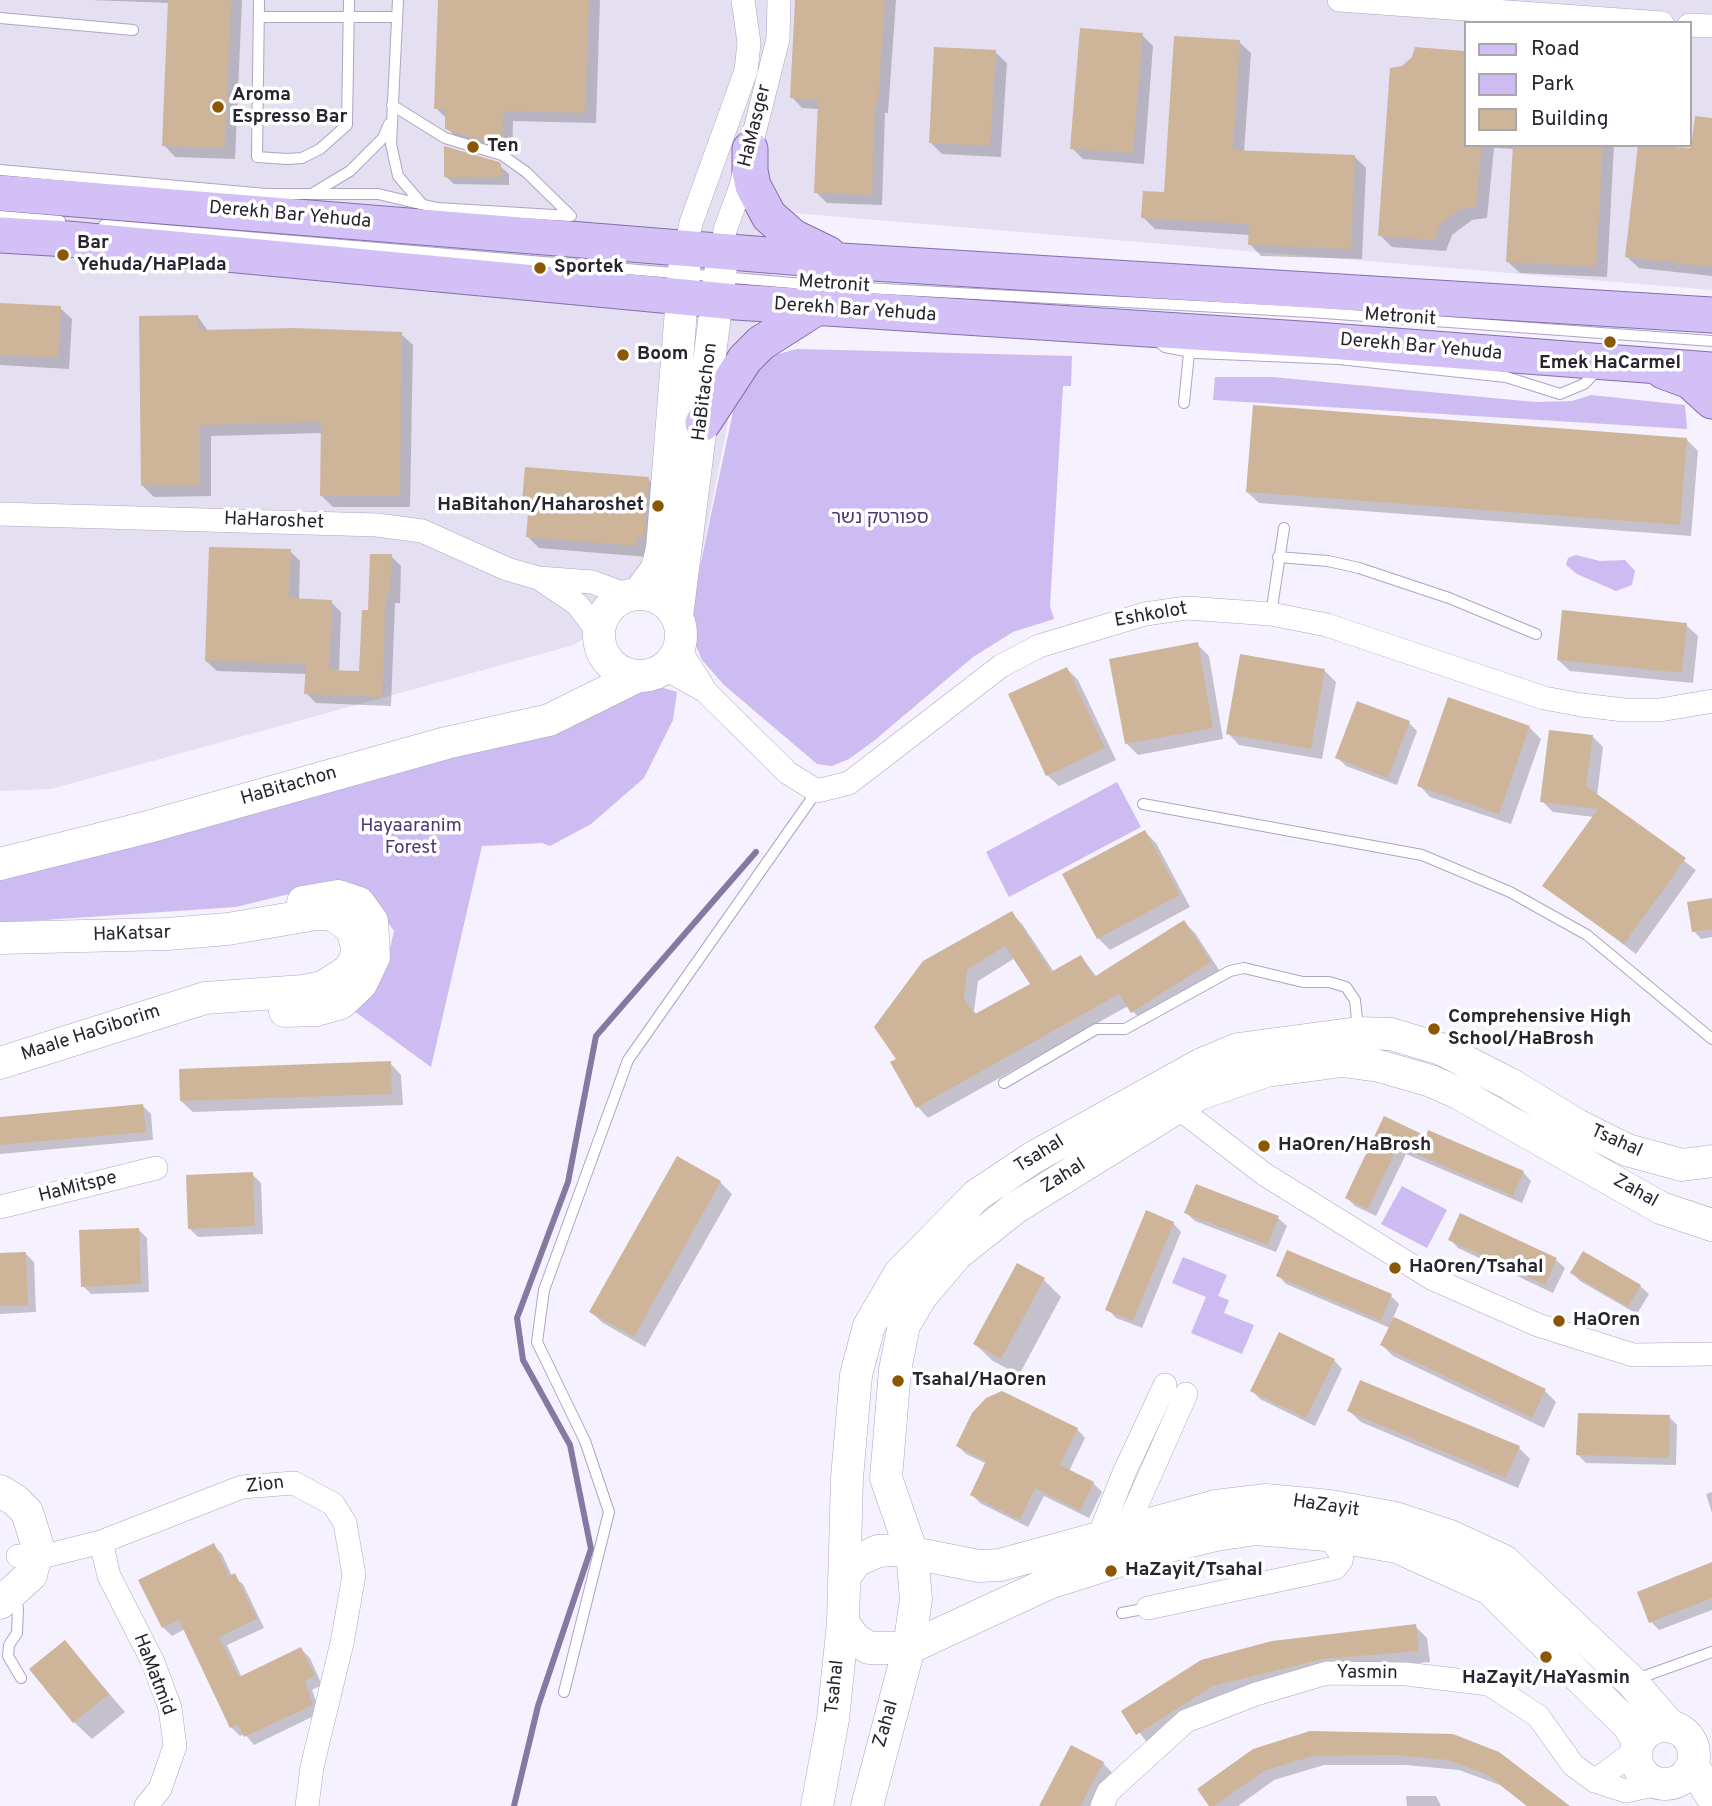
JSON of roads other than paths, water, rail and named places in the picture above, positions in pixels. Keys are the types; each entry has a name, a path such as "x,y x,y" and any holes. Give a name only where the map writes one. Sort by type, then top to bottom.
{"main road":[{"path":"750,149 753,187 769,216 793,237 841,261"},
{"name":"Derekh Bar Yehuda","path":"0,193 580,228 683,272 721,276 841,261 1712,314"},
{"name":"Derekh Bar Yehuda","path":"0,235 78,228 683,272 721,276 816,308 1316,340 1712,370"},
{"path":"703,423 745,359 771,336 816,308"},
{"path":"1643,365 1690,381 1712,401"}],"street":[{"name":"HaMasger","path":"683,272 691,223 746,71 749,43 743,0"},
{"name":"HaMasger","path":"721,276 725,230 750,149 778,39 779,0"},
{"path":"1339,0 1562,8 1649,21"},
{"path":"1691,25 1712,26"},
{"name":"HaBitachon","path":"633,594 657,569 662,549 683,272"},
{"name":"HaBitachon","path":"677,616 721,276"},
{"name":"HaHaroshet","path":"0,514 377,525 422,531 474,557 538,578 592,582 633,594"},
{"name":"HaHaroshet","path":"538,578 578,604 601,644"},
{"path":"576,707 598,672 604,614 633,594 661,599 677,616 681,637 660,664"},
{"name":"Eshkolot","path":"817,791 849,783 1001,666 1040,646 1144,614 1187,608 1271,614 1369,636 1488,679 1569,703 1624,710 1660,710 1712,701"},
{"path":"601,644 618,670 660,664 705,691 788,773 817,791"},
{"name":"HaBitachon","path":"0,864 148,827 446,743 549,720 660,664"},
{"name":"HaKatsar","path":"0,938 167,934 228,929 262,922 275,912 308,901 338,896 359,903 367,911 365,930"},
{"name":"Maale HaGiborim","path":"0,1063 224,995 304,991 323,987 348,971 356,959 365,930"},
{"name":"Tsahal","path":"817,1806 833,1719 843,1623 850,1429 856,1375 869,1326 900,1273 977,1195 1034,1157 1202,1064 1238,1049 1358,1033 1391,1034 1441,1049 1510,1084 1577,1125 1627,1150 1682,1165 1712,1161"},
{"name":"Zahal","path":"867,1806 909,1648 916,1599 912,1553 886,1478 890,1411 904,1325 930,1286 957,1254 1049,1185 1199,1094 1266,1071 1343,1061 1379,1066 1431,1081 1460,1094 1661,1208 1712,1225"},
{"path":"1177,1107 1264,1174 1433,1279 1538,1325 1623,1352 1712,1354"},
{"name":"HaMitspe","path":"0,1207 156,1168"},
{"path":"1116,1542 1124,1473 1165,1385"},
{"path":"1116,1542 1186,1394"},
{"name":"Zion","path":"28,1557 101,1542 242,1487 294,1483 333,1504 345,1523 354,1575 342,1643 312,1767 307,1806"},
{"path":"0,1491 15,1500 27,1512 38,1548 28,1557"},
{"name":"HaZayit","path":"909,1648 1049,1583 1116,1542 1216,1506 1266,1500 1330,1506 1395,1518 1450,1536 1504,1561 1631,1681 1671,1727"},
{"path":"0,1511 15,1530 28,1557 32,1575 4,1594"},
{"name":"HaZayit","path":"912,1553 968,1564 1000,1564 1116,1542 1216,1535 1256,1529 1326,1535 1397,1547 1490,1589 1628,1725 1637,1746"},
{"path":"1148,1608 1335,1568 1341,1561 1342,1554 1326,1535"},
{"name":"HaMatmid","path":"101,1542 109,1576 153,1662 170,1708 175,1746 160,1788 146,1806"},
{"path":"844,1578 856,1561 878,1551 912,1553"},
{"path":"843,1623 855,1639 869,1648 909,1648"},
{"name":"Yasmin","path":"1102,1806 1108,1792 1186,1721 1256,1694 1327,1673 1406,1674 1489,1684 1538,1716 1573,1765 1595,1781 1626,1791 1669,1791"},
{"path":"1595,1781 1653,1729 1671,1727 1686,1734 1691,1741 1693,1766 1712,1797"},
{"path":"1637,1746 1638,1768 1650,1780 1669,1791 1693,1766"}],"lane":[{"path":"259,0 257,157 287,159 302,158 320,149 347,125 349,0"},
{"path":"398,0 391,144 398,176 422,205"},
{"path":"259,17 397,17"},
{"path":"0,18 134,30"},
{"path":"392,106 445,138 502,155 526,172 580,228"},
{"path":"312,193 341,177 370,152 383,138 391,118"},
{"path":"0,170 193,189 378,194 422,205 580,228"},
{"path":"0,216 78,228"},
{"path":"0,226 78,228"},
{"name":"Metronit","path":"721,276 828,286 1296,311 1712,341"},
{"path":"1144,330 1165,347 1189,353 1329,358 1442,369 1518,379 1560,394 1584,384 1606,362"},
{"path":"1184,403 1189,353"},
{"path":"1271,614 1284,528"},
{"path":"1278,557 1328,561 1359,568 1449,598 1536,634"},
{"path":"564,1692 609,1512 585,1441 537,1342 544,1290 628,1060 817,791"},
{"path":"1143,804 1422,855 1510,892 1587,935 1712,1039"},
{"path":"1004,1083 1096,1029 1125,1029 1230,971 1244,968 1303,982 1329,982 1346,987 1355,1000 1358,1033"},
{"path":"4,1594 18,1608 17,1633 9,1645 8,1656 21,1678"},
{"path":"1122,1613 1148,1608"},
{"path":"1631,1681 1712,1651"}],"waterway":[{"path":"514,1806 538,1706 591,1549 570,1445 523,1360 517,1318 568,1182 596,1036 756,852"}],"place":[{"name":"Aroma Espresso Bar","path":"218,107"},
{"name":"Ten","path":"473,147"},
{"name":"Bar Yehuda/HaPlada","path":"63,255"},
{"name":"Sportek","path":"540,268"},
{"name":"Emek HaCarmel","path":"1610,342"},
{"name":"Boom","path":"623,355"},
{"name":"HaBitahon/Haharoshet","path":"658,506"},
{"name":"Comprehensive High School/HaBrosh","path":"1434,1029"},
{"name":"HaOren/HaBrosh","path":"1264,1146"},
{"name":"HaOren/Tsahal","path":"1395,1268"},
{"name":"HaOren","path":"1559,1321"},
{"name":"Tsahal/HaOren","path":"898,1381"},
{"name":"HaZayit/Tsahal","path":"1111,1571"},
{"name":"HaZayit/HaYasmin","path":"1546,1657"}],"park label":[{"name":"ספורטק נשר","path":"880,519"},
{"name":"Hayaaranim Forest","path":"411,838"}]}
